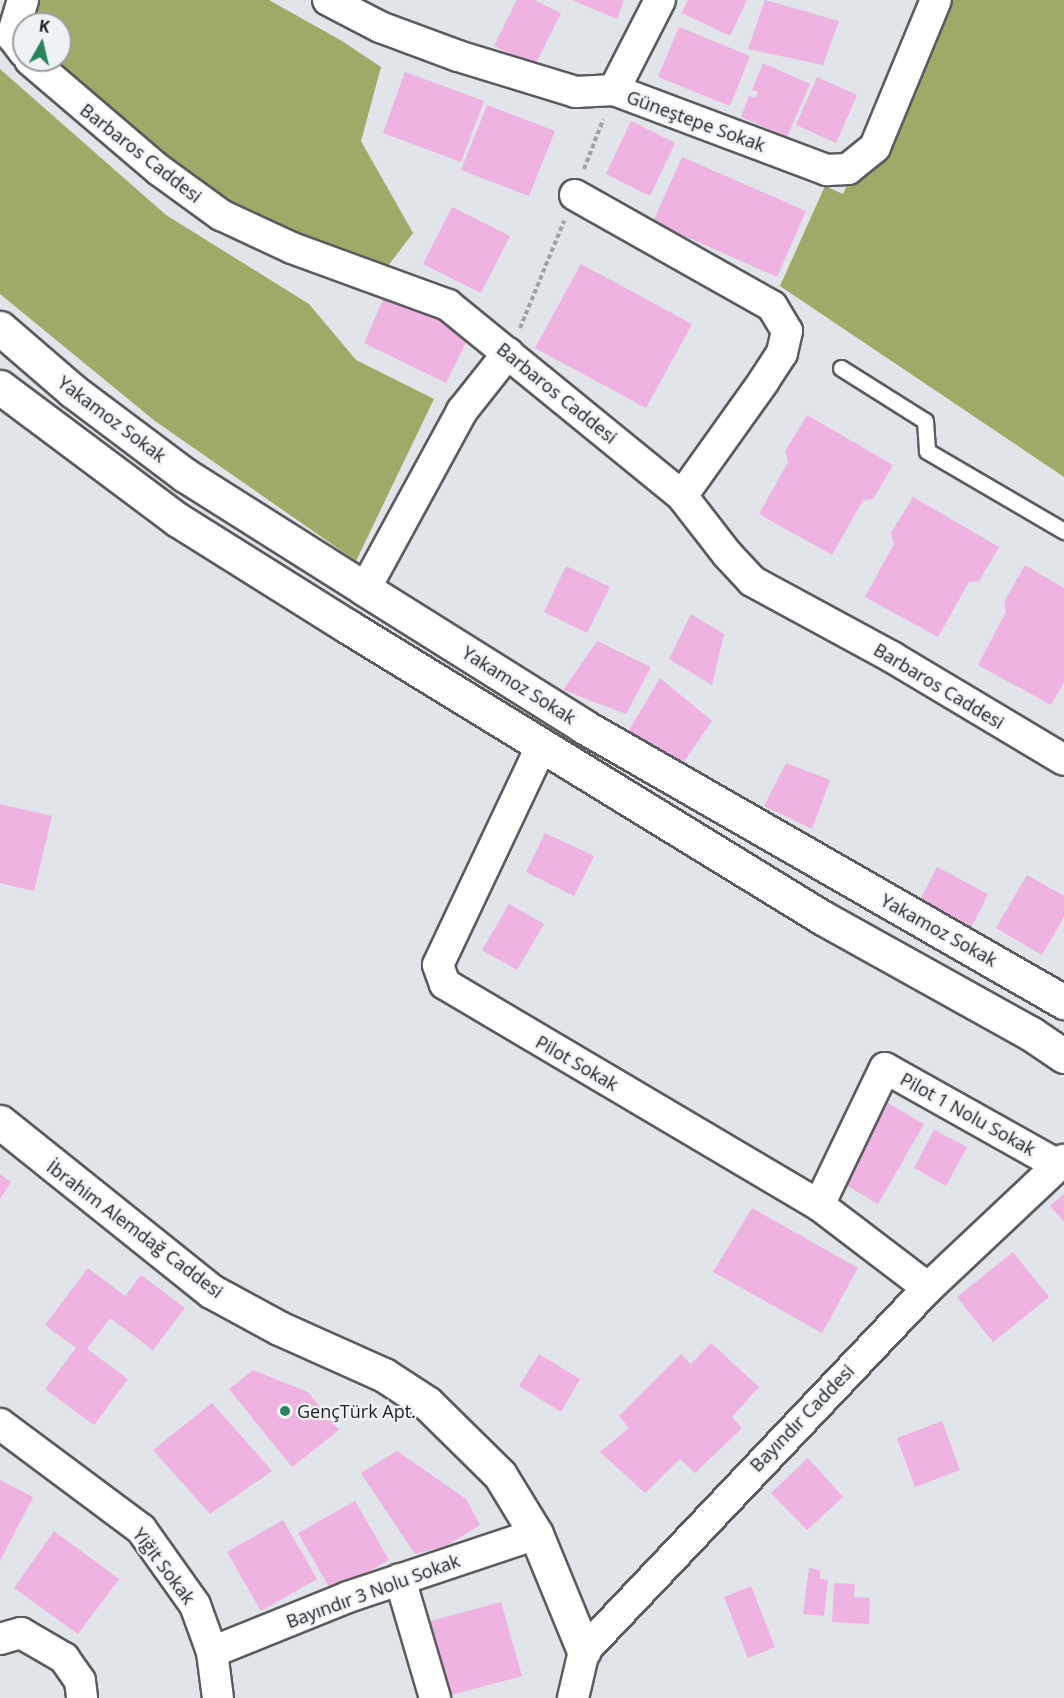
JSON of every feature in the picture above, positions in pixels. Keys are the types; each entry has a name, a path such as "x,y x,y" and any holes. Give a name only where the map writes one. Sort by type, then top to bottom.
{"main road":[{"name":"Yakamoz Sokak","path":"0,328 73,391 185,475 583,726 1064,1002"},
{"path":"0,387 178,520 823,918 1030,1033 1064,1056"},
{"name":"İbrahim Alemdağ Caddesi","path":"0,1122 212,1291 279,1328 384,1376 427,1402 500,1475 536,1534 584,1651"}],"street":[{"name":"Güneştepe Sokak","path":"328,0 380,27 539,83 576,92 614,90 827,170 848,170 875,147 936,0"},
{"path":"614,90 660,0"},
{"name":"Barbaros Caddesi","path":"44,72 159,170 221,215 292,248 448,305 682,496 726,554 752,581 892,657 1064,760"},
{"path":"575,195 772,306 787,331 782,353 765,381 682,496"},
{"path":"365,589 462,411 508,353"},
{"name":"Pilot Sokak","path":"542,746 438,965 445,984 819,1205 928,1288"},
{"name":"Pilot 1 Nolu Sokak","path":"819,1205 885,1068 1061,1162"},
{"name":"Bayındır Caddesi","path":"584,1651 928,1288 1061,1162"},
{"name":"Yiğit Sokak","path":"0,1424 141,1529 195,1605 212,1652 218,1698"},
{"name":"Bayındır 3 Nolu Sokak","path":"212,1652 400,1579 536,1534"},
{"path":"400,1579 435,1698"},
{"path":"0,1639 21,1633 64,1658 80,1681 82,1698"},
{"path":"573,1698 584,1651"}],"lane":[{"path":"841,368 925,421 927,451 1064,531"}],"green space":[{"path":"39,0 269,0 342,41 381,67 361,141 413,233 384,271 268,247 55,72 72,72 72,12 32,12"},
{"path":"943,0 1064,0 1064,477 780,286 825,186 843,194 885,102"},
{"path":"0,69 166,215 309,304 356,360 434,399 356,561 155,421 0,294"}],"building":[{"path":"517,0 534,0 561,13 535,65 494,46"},
{"path":"572,0 624,0 617,19"},
{"path":"688,0 747,0 730,36 682,13"},
{"path":"765,0 839,21 823,65 748,49"},
{"path":"679,27 750,56 730,106 658,77"},
{"path":"763,63 810,84 787,137 741,117 749,96 755,98 758,92 752,90"},
{"path":"405,72 484,101 461,162 383,133"},
{"path":"817,77 857,95 836,143 796,125"},
{"path":"487,105 555,131 529,196 461,170"},
{"path":"631,121 675,143 650,196 606,174"},
{"path":"682,157 806,211 777,277 653,222"},
{"path":"452,207 510,236 481,293 423,264"},
{"path":"581,264 692,324 646,408 535,348"},
{"path":"385,295 470,334 446,383 364,343"},
{"path":"807,415 893,465 873,499 863,500 832,555 759,514 788,462 785,451"},
{"path":"913,497 999,547 979,581 969,582 938,637 865,597 894,544 891,533"},
{"path":"1025,565 1064,588 1064,682 1051,705 978,665 1006,612 1004,602"},
{"path":"566,566 610,587 587,633 544,612"},
{"path":"691,614 724,634 712,685 669,659"},
{"path":"597,641 651,667 626,714 563,690"},
{"path":"660,678 712,721 680,767 628,732"},
{"path":"786,763 830,780 812,829 764,806"},
{"path":"0,804 52,816 34,891 0,883"},
{"path":"545,833 594,856 574,896 526,872"},
{"path":"937,867 988,894 968,934 916,908"},
{"path":"1027,875 1064,896 1064,917 1042,955 996,928"},
{"path":"509,904 544,924 517,970 482,950"},
{"path":"888,1103 924,1124 878,1204 841,1182"},
{"path":"934,1130 967,1147 946,1186 914,1168"},
{"path":"0,1174 11,1182 0,1199"},
{"path":"1064,1194 1064,1222 1050,1206"},
{"path":"752,1208 858,1268 822,1333 713,1272"},
{"path":"1013,1252 1049,1297 993,1342 957,1297"},
{"path":"88,1268 125,1296 141,1275 185,1308 153,1350 110,1318 87,1349 128,1379 94,1425 45,1389 76,1348 45,1325"},
{"path":"711,1343 759,1387 732,1417 742,1428 695,1473 680,1459 645,1493 600,1452 629,1428 619,1416 681,1354 691,1364"},
{"path":"539,1354 580,1379 561,1412 519,1386"},
{"name":"GençTürk Apt.","path":"253,1370 308,1392 339,1430 292,1467 229,1389"},
{"path":"212,1403 272,1471 210,1514 153,1450"},
{"path":"942,1421 960,1470 915,1487 897,1438"},
{"path":"397,1451 466,1499 480,1525 446,1546 415,1554 361,1473"},
{"path":"808,1458 843,1497 807,1530 771,1493"},
{"path":"0,1480 33,1497 0,1561"},
{"path":"355,1501 389,1560 332,1592 298,1533"},
{"path":"283,1520 317,1579 261,1611 227,1552"},
{"path":"54,1531 119,1579 78,1634 14,1588"},
{"path":"809,1568 820,1570 820,1579 828,1580 824,1616 803,1614"},
{"path":"834,1583 855,1584 854,1597 870,1598 869,1624 832,1622"},
{"path":"751,1586 775,1647 748,1658 724,1597"},
{"path":"501,1602 522,1676 451,1695 430,1621"}],"place":[{"name":"GençTürk Apt.","path":"285,1411"}]}
